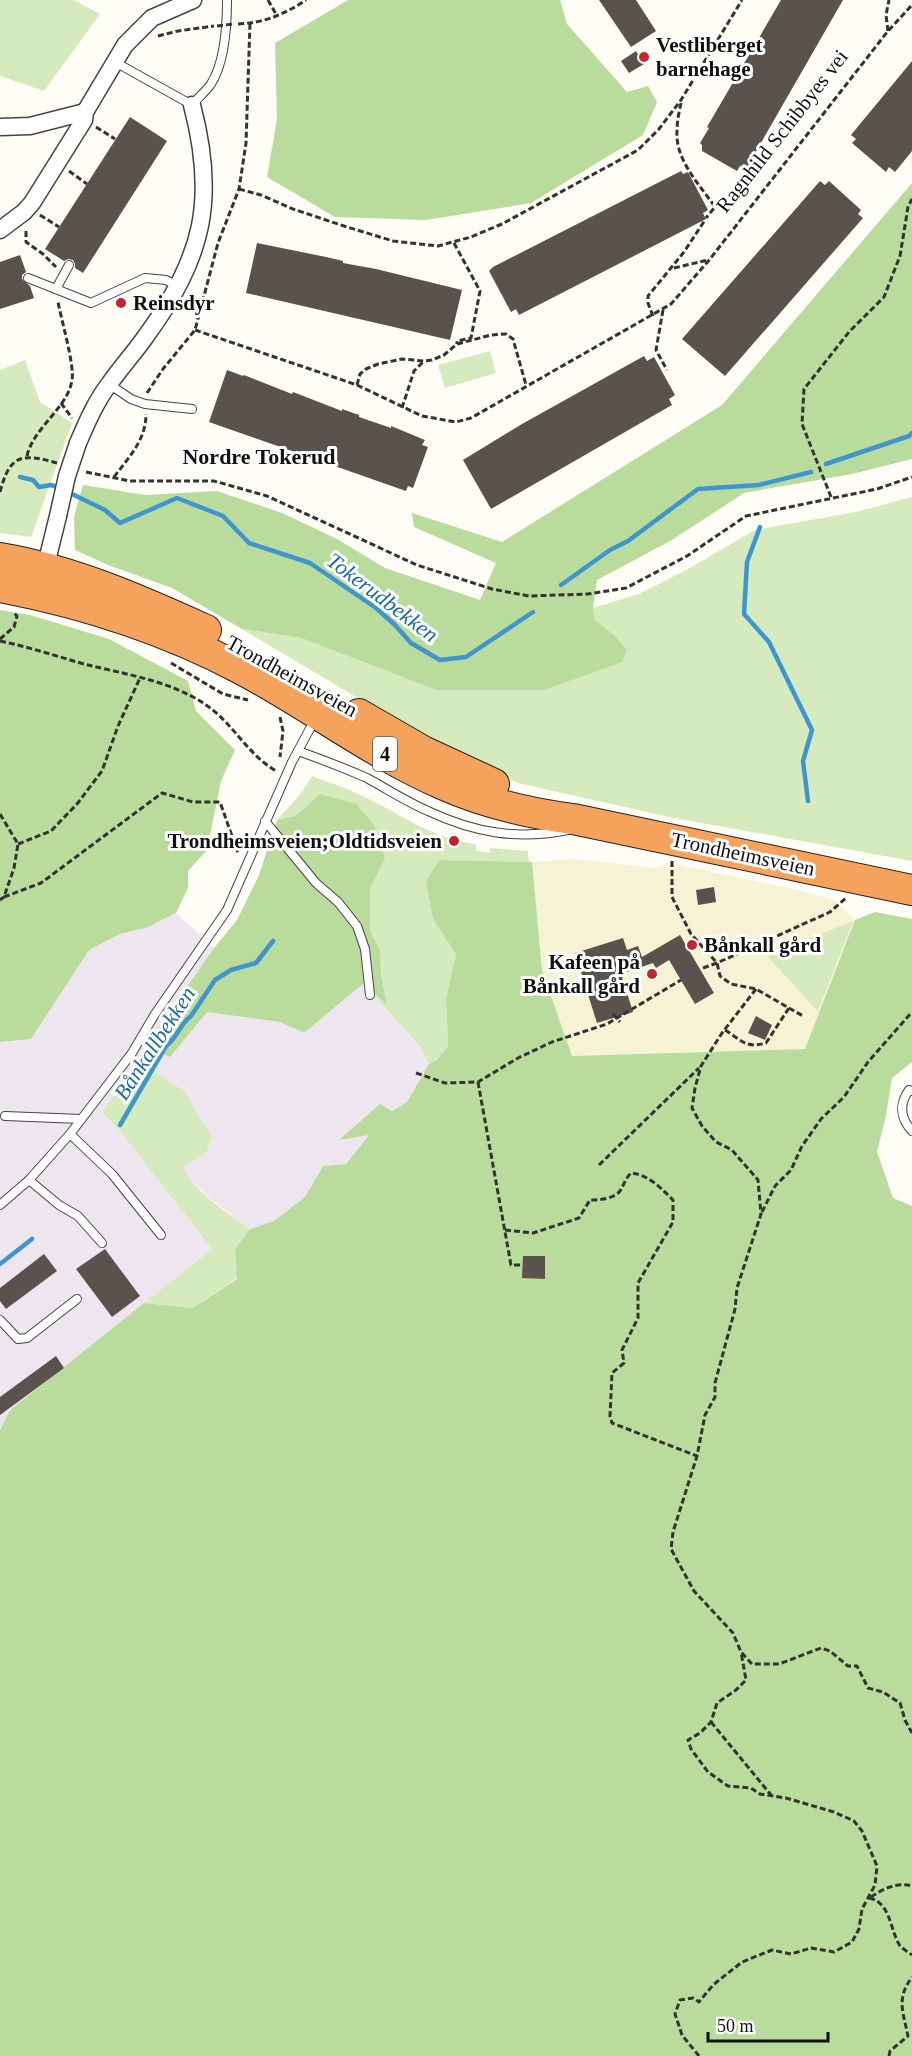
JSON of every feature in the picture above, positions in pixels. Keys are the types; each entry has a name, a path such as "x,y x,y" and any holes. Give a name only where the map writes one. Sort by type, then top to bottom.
{"highway":[{"name":"Trondheimsveien","path":"0,558 42,582 323,704 391,758 443,785 509,808 584,821 912,890"},
{"name":"Trondheimsveien","path":"6,599 42,582"}],"street":[{"path":"0,230 26,210 58,163 125,45 152,18 193,0"},
{"path":"42,582 67,476 78,443 95,406 109,384 145,338 179,287 196,243 205,191 200,134 192,105"},
{"path":"0,127 30,126 85,116"}],"lane":[{"path":"115,62 192,105 212,83 225,40 227,0"},
{"path":"56,289 69,265"},
{"path":"28,278 92,303 145,278 166,280 179,287"},
{"path":"109,384 131,399 145,404 192,409"},
{"path":"0,1205 29,1180 70,1134 132,1053 155,1014 227,910 265,821 323,704"},
{"path":"298,751 366,778 427,811 490,832 535,835 584,821"},
{"path":"265,821 316,883 338,902 357,926 365,950 370,995"},
{"path":"912,1091 909,1090 903,1098 902,1114 912,1131"},
{"path":"5,1116 81,1119"},
{"path":"70,1134 112,1174 161,1234"},
{"path":"29,1180 59,1205 78,1216 102,1243"},
{"path":"0,1320 12,1335 18,1339 27,1338 77,1299"}],"path":[{"path":"157,36 178,31 259,22 277,16 306,0"},
{"name":"Ragnhild Schibbyes vei","path":"238,189 393,241 438,246 454,243 502,224 628,157 648,142 681,100 742,0"},
{"path":"888,31 886,15 889,0"},
{"path":"268,1 277,16"},
{"name":"Ragnhild Schibbyes vei","path":"195,330 357,386 422,416 464,421 653,316 679,297 888,31 912,5"},
{"name":"Ragnhild Schibbyes vei","path":"653,316 648,296 672,268 715,207 682,158 676,132 681,100"},
{"path":"85,116 115,140"},
{"path":"58,163 87,184"},
{"path":"831,497 802,424 804,389 849,332 884,297 900,256 908,207 912,199"},
{"path":"27,456 32,443 61,403 73,376 56,289 60,272 43,254 26,242 26,210 58,227"},
{"path":"454,243 480,291 471,338 457,340 457,344"},
{"path":"672,268 710,259"},
{"path":"663,310 656,350 667,370"},
{"path":"357,386 360,374 378,364 402,359 424,361 439,358 457,344 501,333 513,339 526,385"},
{"path":"402,408 414,371 424,361"},
{"path":"61,403 75,424"},
{"path":"0,492 12,465 22,457 27,456 63,465"},
{"path":"84,471 130,481 214,481 267,496 417,565 492,589 530,596 588,594 626,588 687,556 746,516 877,489 912,477"},
{"path":"0,640 14,627 17,616 6,599"},
{"path":"0,640 173,688 206,704 221,717 256,756 286,776"},
{"path":"170,662 223,694 255,702"},
{"path":"18,844 51,831 77,804 102,771 118,726 140,678"},
{"path":"209,687 212,681"},
{"path":"275,711 282,725 283,740 280,756"},
{"path":"0,900 41,884 162,793 193,802 220,802 244,869"},
{"path":"0,814 18,844 14,868 4,897"},
{"path":"672,856 672,897 691,934 717,963 720,976 731,984 756,989 803,1016"},
{"path":"703,968 838,907 850,894 855,878"},
{"path":"416,1073 445,1083 478,1082 518,1058 552,1042 607,1024 681,980"},
{"path":"599,1165 701,1066 756,989"},
{"path":"725,1030 743,1043 754,1046 766,1043 789,1008"},
{"path":"699,2056 682,2035 675,2014 680,2000 693,1998 699,2001 712,1985 741,1962 772,1950 791,1954 811,1948 834,1952 852,1942 860,1929 862,1909 875,1885 877,1866 862,1831 854,1821 834,1812 786,1798 760,1794 752,1788 728,1786 708,1772 691,1749 688,1740 700,1733 711,1722 717,1703 746,1680 741,1652 733,1633 694,1591 671,1550 673,1532 697,1456 707,1408 715,1397 714,1383 735,1309 737,1288 761,1214 775,1186 791,1170 802,1146 821,1119 844,1097 868,1062 912,1012"},
{"path":"614,1014 620,1022"},
{"path":"701,1066 692,1108 702,1126 716,1142 732,1150 758,1180 761,1214"},
{"path":"478,1082 511,1265 522,1265"},
{"path":"505,1230 533,1233 579,1218 590,1200 615,1196 631,1173 639,1174 657,1184 673,1200 672,1222 638,1283 638,1318 622,1350 624,1363 612,1373 610,1416 612,1423 697,1456"},
{"path":"741,1652 752,1664 779,1664 821,1648 830,1651 848,1666 857,1666 868,1688 883,1692 900,1703 912,1733"},
{"path":"711,1722 772,1796"},
{"path":"869,1898 886,1887 912,1886"},
{"path":"869,1898 878,1901 892,1922 900,1945 912,1955"},
{"path":"889,2056 890,2051 908,2036 901,2000 912,1977"}],"shaded area":[{"name":"Bånkall gård","path":"573,859 656,868 668,863 794,889 834,900 855,920 805,1049 571,1056 542,970 532,862"},
{"path":"176,913 214,948 146,1046 207,1012 280,1022 304,1033 364,983 420,1046 429,1064 407,1102 340,1140 370,1134 346,1164 323,1166 305,1197 274,1222 250,1229 212,1200 187,1177 184,1167 206,1153 102,1113 115,1125 212,1249 10,1410 0,1430 0,1042 31,1038 89,950 120,934 148,927"}],"green space":[{"path":"0,0 74,0 100,14 44,91 0,76"},
{"path":"348,0 560,0 567,24 627,92 648,86 657,102 643,135 531,203 426,220 335,217 267,177 277,119 275,43"},
{"path":"912,183 912,459 852,474 744,493 672,540 597,580 593,608 595,620 613,634 627,650 622,662 544,690 436,690 301,638 242,629 172,588 108,565 75,550 74,517 83,485 145,495 217,491 282,513 337,539 385,568 480,600 496,563 414,527 412,513 502,542 722,405"},
{"path":"490,351 496,373 445,388 438,365"},
{"path":"25,360 40,402 72,423 31,537 0,533 0,370"},
{"path":"912,497 912,861 669,817 518,783 393,719 242,629 301,638 436,690 613,634 595,620 593,608 639,594 755,530 856,512"},
{"path":"0,610 30,615 109,639 188,681 196,711 235,750 221,781 207,850 188,871 188,888 176,913 148,927 120,934 89,950 31,1039 0,1042"},
{"path":"312,776 371,800 429,830 476,844 476,851 490,853 490,848 528,851 529,862 441,860 433,919 457,954 446,999 448,1046 437,1060 429,1064 420,1046 364,983 386,1004 380,950 370,930 370,889 385,859 320,794 295,816 277,820 300,795"},
{"path":"320,794 357,804 374,825 385,859 370,889 370,930 380,950 381,975 387,1005 364,983 304,1033 280,1022 207,1012 170,1057 146,1046 214,948 237,920 259,875 277,820 295,816"},
{"path":"440,860 532,862 542,970 572,1056 805,1049 855,920 875,912 912,919 912,1062 892,1078 877,1152 893,1198 912,1206 912,2056 0,2056 0,1430 10,1410 144,1303 193,1308 237,1279 235,1249 250,1229 274,1221 305,1197 323,1166 346,1164 369,1135 339,1140 380,1104 392,1111 407,1102 429,1064 437,1060 448,1046 446,999 456,954 433,919 426,880"},
{"path":"853,921 818,1010 818,1011 767,956"},
{"path":"133,1066 150,1069 184,1091 212,1137 206,1153 184,1167 188,1176 203,1193 250,1229 235,1249 237,1278 193,1308 144,1303 212,1249 115,1125 102,1113"}],"building":[{"path":"599,0 636,0 656,31 631,47"},
{"path":"781,0 843,0 746,169 740,166 737,171 702,151 700,143"},
{"path":"636,51 644,64 629,73 621,61"},
{"path":"912,61 912,151 895,172 889,167 886,172 852,143 856,139 851,135"},
{"path":"130,117 167,141 83,273 75,268 73,260 64,261 45,249"},
{"path":"681,171 683,174 688,172 708,210 703,213 706,219 519,315 516,309 511,312 489,271 493,267"},
{"path":"820,181 825,185 829,181 861,210 858,214 863,218 725,376 682,339"},
{"path":"257,243 462,290 450,340 246,293"},
{"path":"20,255 26,272 22,275 22,279 30,286 34,298 0,309 0,262"},
{"path":"644,356 647,361 654,357 675,395 669,399 672,405 491,509 463,460 522,424"},
{"path":"227,370 391,428 391,426 425,440 422,445 428,447 413,488 408,486 406,491 209,422"},
{"path":"714,887 716,902 698,905 696,890"},
{"path":"680,935 714,993 695,1004 669,960 656,968 653,963 621,974 633,1012 597,1023 575,953 623,938 627,950 638,946 642,957"},
{"path":"756,1016 772,1025 765,1040 748,1033"},
{"path":"105,1249 140,1296 112,1317 76,1269"},
{"path":"44,1254 57,1271 6,1309 0,1301 0,1288"},
{"path":"523,1256 545,1256 545,1279 522,1278"},
{"path":"56,1356 64,1368 0,1415 0,1397"}],"waterway":[{"name":"Tokerudbekken","path":"826,464 909,436 912,433"},
{"name":"Tokerudbekken","path":"561,585 610,550 628,541 698,489 759,485 811,472"},
{"name":"Tokerudbekken","path":"20,477 33,480 39,487 51,485 60,488"},
{"name":"Tokerudbekken","path":"68,492 105,510 120,523 177,498 223,516 249,543 310,563 376,608 411,643 440,660 466,657 533,612"},
{"path":"760,527 747,562 744,614 769,642 812,730 803,761 808,801"},
{"name":"Bånkallbekken","path":"120,1125 166,1046 191,1016 215,980 231,970 256,963 273,941"},
{"name":"Bånkallbekken","path":"0,1264 32,1239"}],"place":[{"name":"Vestliberget barnehage","path":"644,57"},
{"name":"Reinsdyr","path":"121,303"},
{"name":"Trondheimsveien;Oldtidsveien","path":"454,841"},
{"name":"Bånkall gård","path":"692,945"},
{"name":"Kafeen på Bånkall gård","path":"652,974"}],"district":[{"name":"Nordre Tokerud","path":"259,456"}]}
